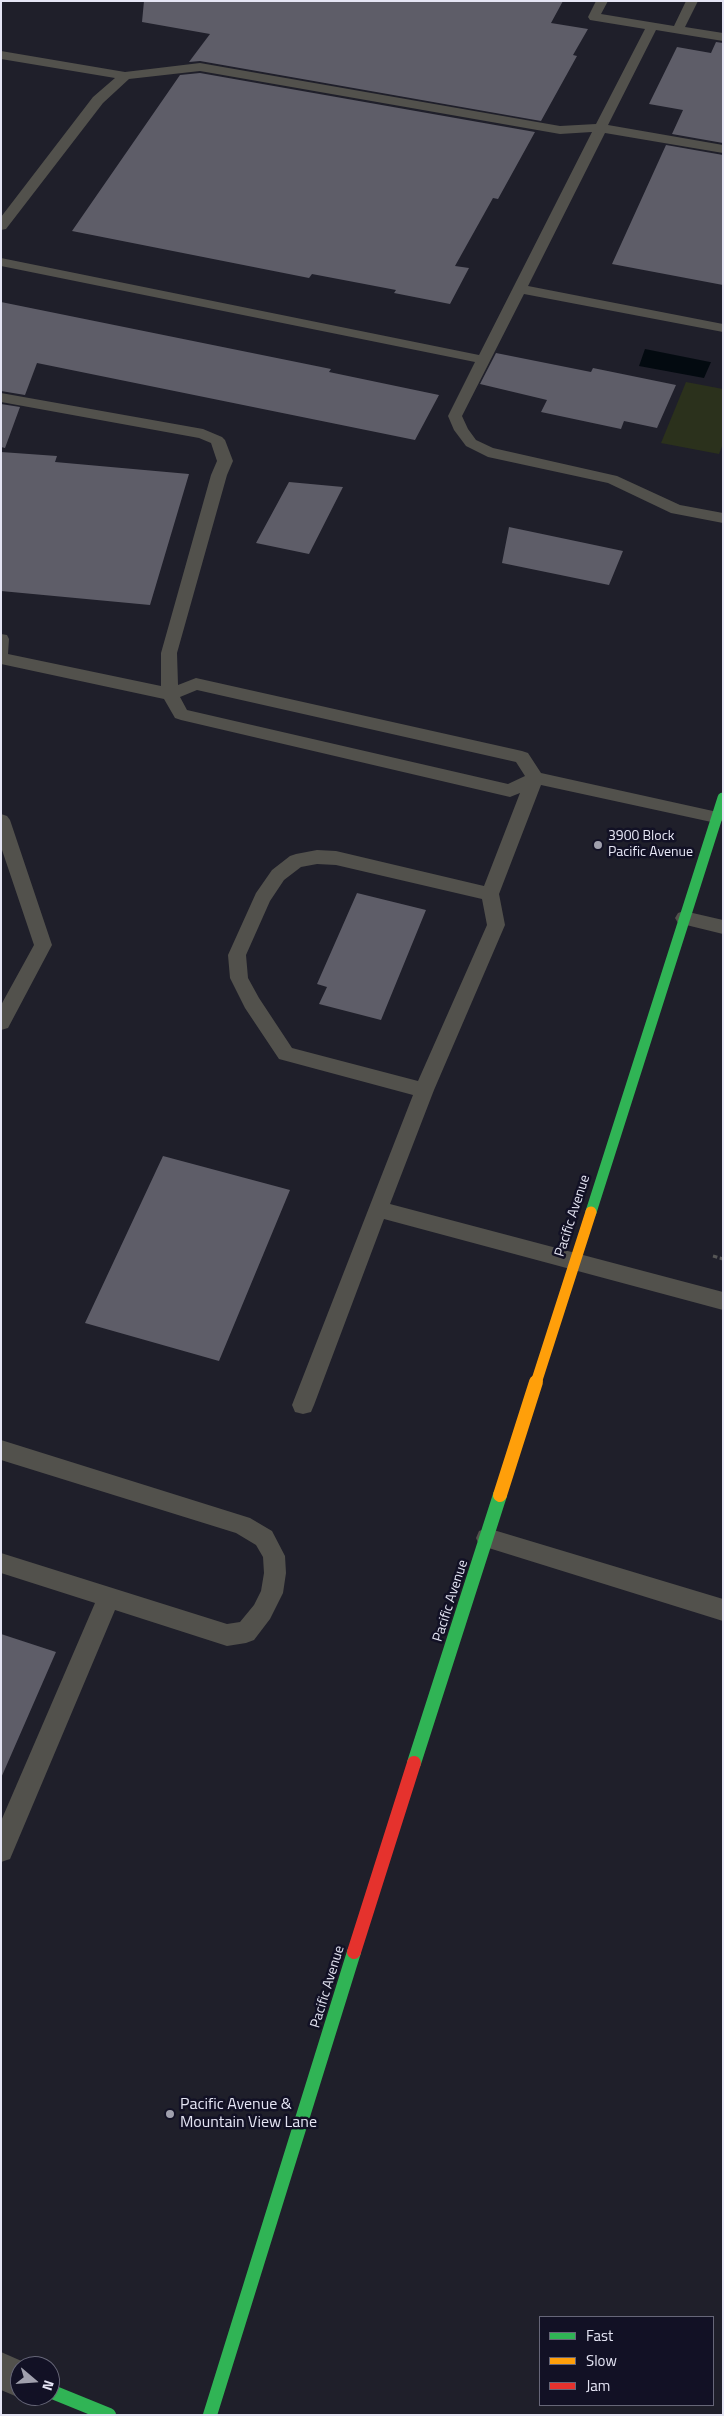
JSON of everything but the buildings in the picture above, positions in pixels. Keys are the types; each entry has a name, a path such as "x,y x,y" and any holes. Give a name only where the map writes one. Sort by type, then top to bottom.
{"main road":[{"name":"Pacific Avenue","path":"210,2415 574,1262 723,798"},
{"path":"60,2395 109,2415"}],"lane":[{"path":"602,1 594,17 723,37"},
{"path":"678,30 692,1"},
{"path":"652,26 455,416 461,430 471,443 488,452 612,480 676,509 723,518"},
{"path":"1,55 125,76 200,67 560,130 600,128 723,149"},
{"path":"1,226 98,100 125,76"},
{"path":"1,262 484,360"},
{"path":"520,288 723,328"},
{"path":"1,397 203,434 216,440 225,461 219,475 169,653 170,694 181,714 510,791 535,778 716,817"},
{"path":"1,639 1,652"},
{"path":"1,658 170,694 196,684 522,757 535,778"},
{"path":"304,1404 424,1090 496,925 490,894 535,778"},
{"path":"1,820 43,945 1,1023"},
{"path":"424,1090 286,1054 252,1003 239,978 237,954 262,898 278,875 296,861 317,857 336,858 490,894"},
{"path":"684,918 723,927"},
{"path":"378,1209 723,1301"},
{"path":"1,1450 242,1525 264,1538 274,1556 275,1573 272,1593 262,1612 246,1632 227,1635 1,1563"},
{"path":"487,1538 723,1610"},
{"path":"1,1850 109,1597"}],"path":[{"path":"713,1256 723,1259"}],"green space":[{"path":"686,382 723,389 723,444 719,454 661,443"}],"shaded area":[{"path":"645,349 711,362 704,378 639,366"}],"traffic: fast":[{"path":"591,1212 723,798"},
{"path":"414,1763 500,1495"},
{"path":"210,2415 354,1952"},
{"path":"60,2395 109,2415"}],"traffic: slow":[{"path":"500,1495 591,1212"}],"traffic: jam":[{"path":"354,1952 414,1763"}],"place":[{"name":"3900 Block Pacific Avenue","path":"598,845"},
{"name":"Pacific Avenue & Mountain View Lane","path":"170,2114"}]}
